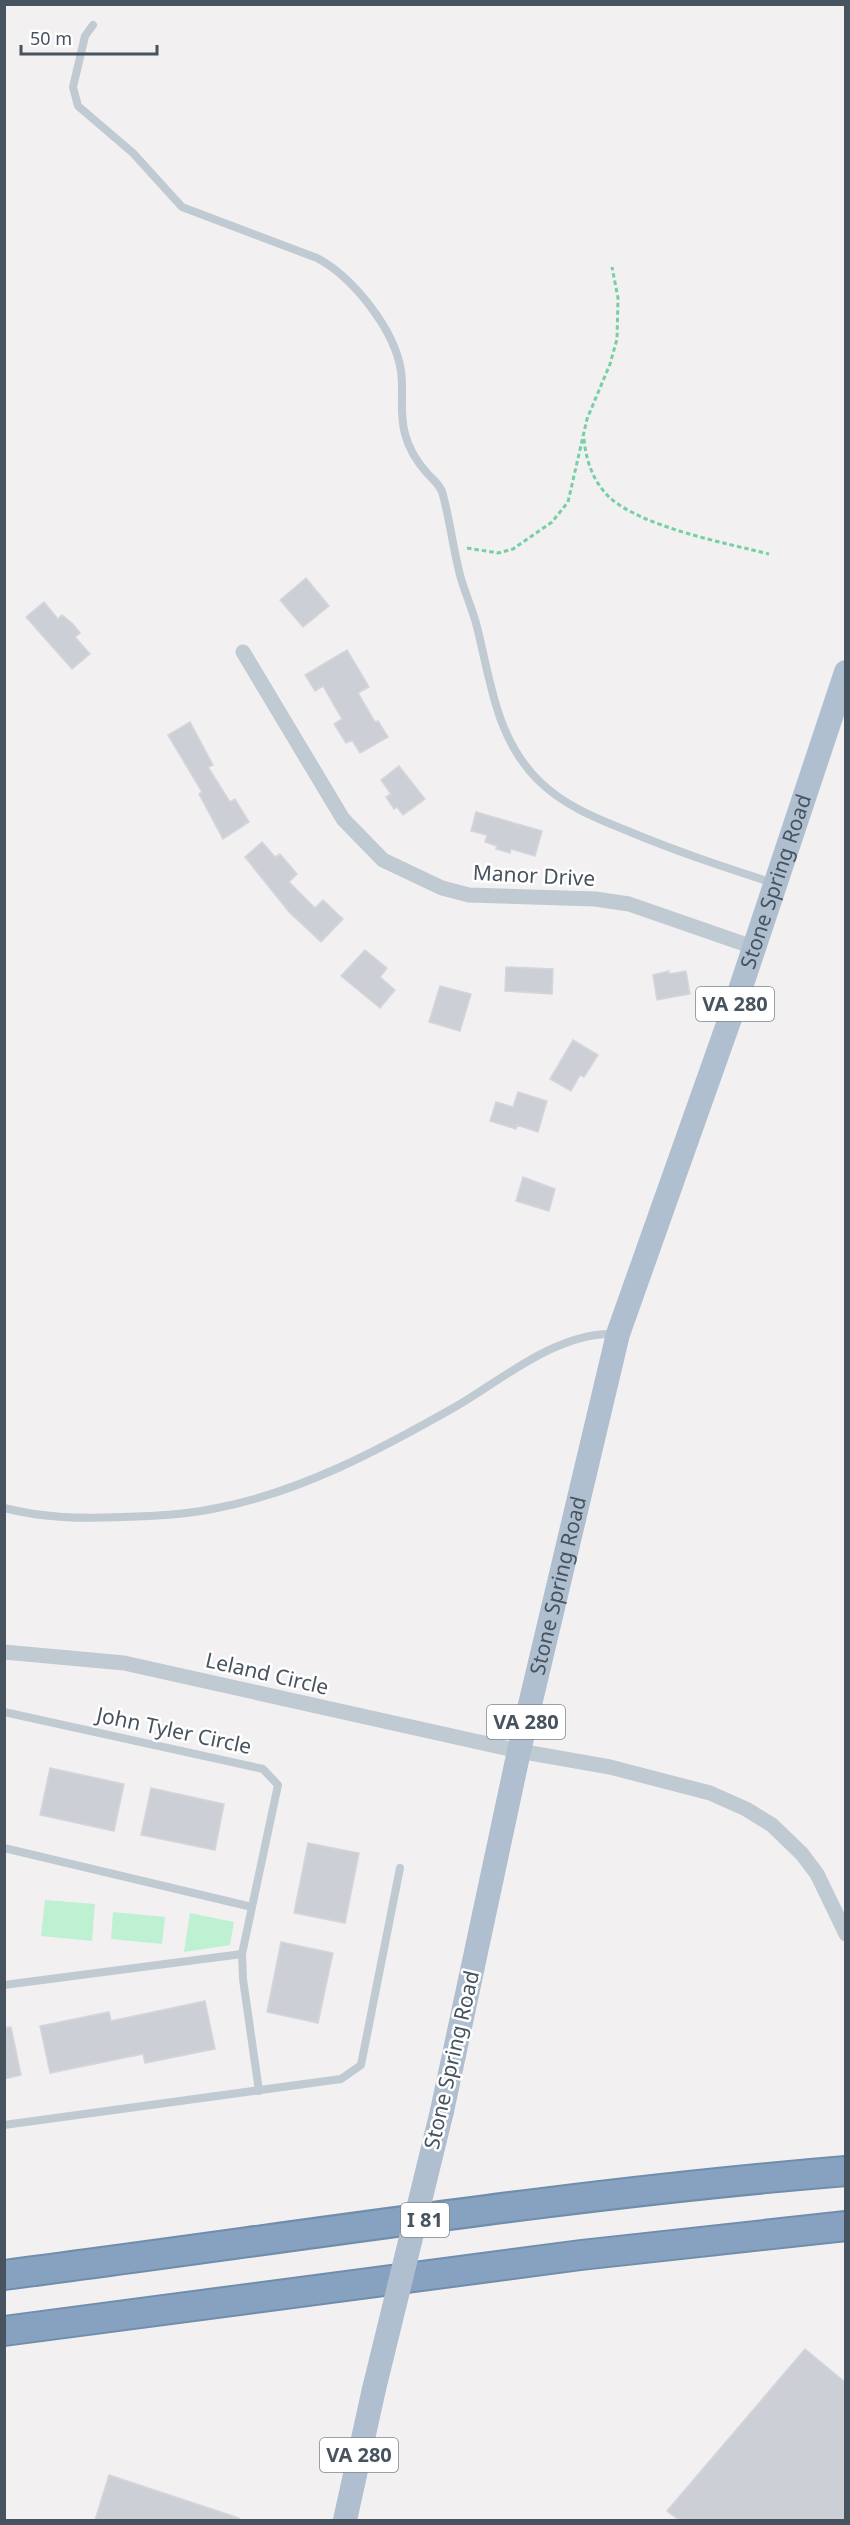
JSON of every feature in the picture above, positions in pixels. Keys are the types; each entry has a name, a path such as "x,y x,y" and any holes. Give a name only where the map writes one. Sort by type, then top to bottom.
{"highway":[{"name":"I 81","path":"4,2275 586,2199 846,2171"},
{"path":"4,2331 581,2255 846,2226"}],"main road":[{"name":"Stone Spring Road","path":"345,2520 374,2389 442,2111 519,1751 618,1334 846,672"}],"street":[{"name":"Manor Drive","path":"243,652 343,819 383,860 442,888 469,895 595,899 629,904 753,947"},
{"name":"Leland Circle","path":"4,1652 123,1663 519,1751 610,1767 710,1793 747,1809 772,1825 802,1854 817,1874 846,1934"}],"lane":[{"path":"93,26 85,36 73,87 78,106 132,153 182,207 324,261 345,279 385,328 399,362 401,416 405,436 416,459 443,492 453,546 477,627 496,711 514,749 537,779 558,797 586,813 671,849 774,884"},
{"path":"4,1508 37,1515 81,1519 182,1514 246,1502 313,1478 376,1449 452,1408 558,1345 589,1335 618,1334"},
{"name":"John Tyler Circle","path":"4,1712 263,1768 278,1785 242,1954 243,1979 259,2091"},
{"path":"4,1848 252,1907"},
{"path":"4,2125 341,2079 361,2065 400,1868"},
{"path":"4,1985 242,1954"}],"path":[{"path":"453,546 490,553 503,552 525,542 552,522 568,502 590,408 610,364 617,339 618,298 612,267"},
{"path":"584,434 585,452 590,469 601,488 616,503 636,514 674,528 769,554"}],"green space":[{"path":"45,1900 95,1904 92,1941 41,1936"},
{"path":"113,1912 165,1917 162,1944 111,1939"},
{"path":"190,1913 234,1922 230,1945 184,1952"}],"building":[{"path":"306,578 329,606 303,627 280,600"},
{"path":"44,602 58,619 62,615 73,624 80,633 75,637 90,654 72,669 26,617"},
{"path":"347,650 369,687 358,693 375,722 378,721 388,737 360,753 352,740 346,743 334,724 342,719 323,686 315,691 305,675"},
{"path":"190,722 213,765 208,767 230,802 235,799 249,822 223,839 199,794 202,792 168,735"},
{"path":"399,766 425,799 403,815 397,807 394,809 386,797 391,794 381,780"},
{"path":"476,812 542,831 535,856 511,849 510,853 496,849 497,846 485,842 487,835 471,831"},
{"path":"262,842 275,857 280,854 297,874 289,882 315,908 323,900 343,919 321,942 289,912 245,857"},
{"path":"365,950 387,968 380,977 395,990 380,1008 341,976"},
{"path":"506,967 553,969 552,994 505,991"},
{"path":"669,971 669,974 686,971 690,994 657,1000 653,975"},
{"path":"440,986 471,994 460,1031 429,1022"},
{"path":"573,1040 598,1055 584,1077 580,1075 571,1091 550,1079"},
{"path":"518,1092 547,1101 538,1132 517,1125 516,1129 490,1121 496,1102 513,1107"},
{"path":"523,1177 555,1189 549,1211 516,1201"},
{"path":"50,1768 124,1784 114,1831 40,1815"},
{"path":"151,1788 224,1804 215,1850 141,1835"},
{"path":"308,1843 359,1853 345,1923 294,1913"},
{"path":"281,1942 333,1953 318,2023 267,2012"},
{"path":"205,2001 215,2049 145,2063 143,2054 50,2073 40,2026 109,2012 111,2021"},
{"path":"11,2027 21,2075 4,2079 4,2028"},
{"path":"805,2349 846,2383 846,2520 679,2520 667,2511"},
{"path":"109,2475 239,2518 239,2520 95,2520"}]}
